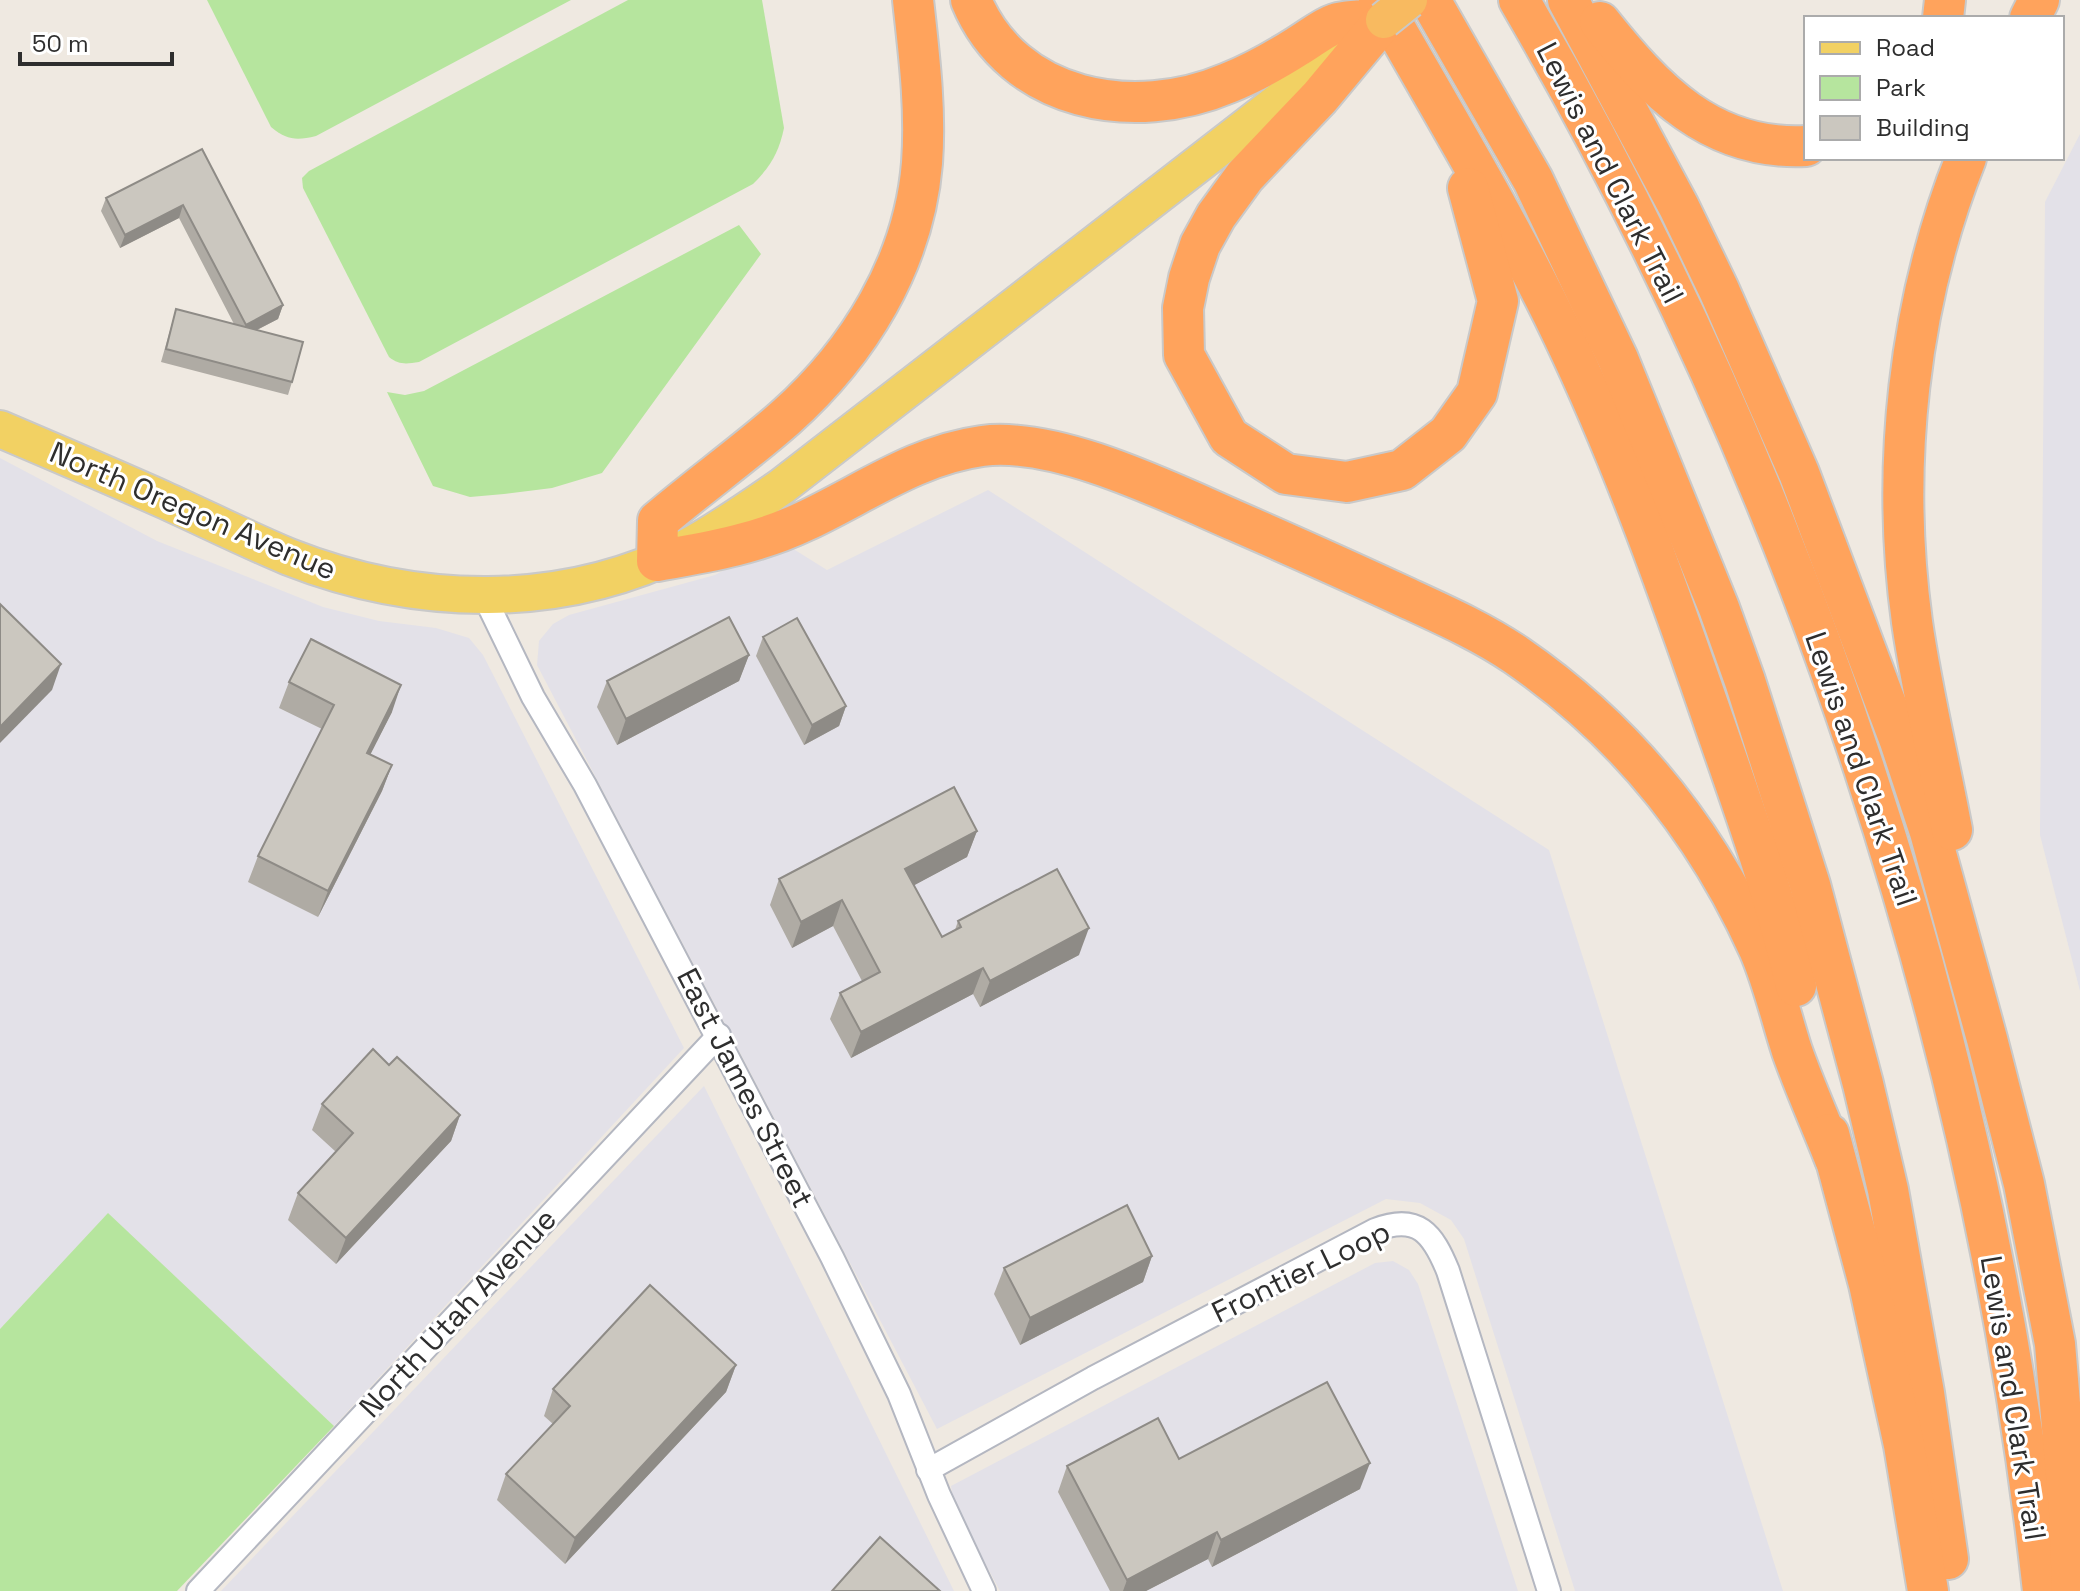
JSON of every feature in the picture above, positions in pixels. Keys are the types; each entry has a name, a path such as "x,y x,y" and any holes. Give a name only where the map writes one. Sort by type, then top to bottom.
{"highway":[{"path":"913,0 921,78 922,164 915,211 904,250 866,328 841,360 787,417 658,521 657,561 767,538 808,520 899,471 982,446 1015,445 1053,451 1122,475 1336,565 1466,625 1513,653 1592,714 1646,769 1706,848 1760,952 1793,1052 1835,1159"},
{"path":"971,0 999,47 1019,67 1042,81 1095,99 1148,101 1204,91 1262,67 1307,75 1391,7"},
{"path":"1430,0 1533,180 1618,359 1719,608 1745,681 1814,900 1877,1144 1924,1393 1942,1502 1952,1591"},
{"name":"Lewis and Clark Trail","path":"1519,0 1585,116 1651,243 1727,413 1805,603 1889,844 1923,960 1970,1155 2010,1358 2043,1591"},
{"path":"1568,0 1719,290 1816,515 1900,741 1930,832 2024,1184 2055,1344 2069,1511 2072,1591"},
{"path":"1582,0 1638,70 1683,109 1710,125 1745,139 1777,146 1804,146"},
{"path":"1391,7 1438,105 1466,180 1498,301 1477,393 1448,434 1402,470 1347,482 1286,474 1229,437 1184,355 1183,308 1189,278 1200,245 1307,75 1335,24 1391,7"},
{"path":"1438,105 1483,180 1562,334 1606,431 1670,596 1769,885 1789,957 1835,1159 1869,1284 1904,1445 1928,1591"},
{"path":"1965,160 1932,261 1918,329 1905,449 1904,531 1912,623 1969,917 1987,1039"}],"main road":[{"name":"North Oregon Avenue","path":"0,429 289,557 346,576 393,588 435,594 506,596 568,587 657,561 722,527 781,487 1307,75"}],"street":[{"name":"East James Street","path":"484,596 533,697 585,785 719,1035 875,1344 984,1591"},
{"name":"North Utah Avenue","path":"198,1591 719,1035"},
{"name":"Frontier Loop","path":"928,1470 1093,1378 1375,1230 1399,1222 1411,1224 1426,1232 1434,1241 1448,1271 1549,1591"}],"shaded area":[{"path":"2080,134 2080,991 2040,835 2045,202"},
{"path":"0,458 157,541 323,607 379,621 436,628 469,638 483,655 684,1048 334,1426 108,1214 0,1329"},
{"path":"988,490 1549,850 1783,1591 1575,1591 1464,1239 1451,1220 1420,1203 1386,1199 937,1429 537,665 539,641 553,624 569,615 715,575 779,540 827,570"},
{"path":"704,1086 954,1591 221,1591"},
{"path":"1393,1261 1409,1270 1418,1284 1518,1591 1000,1591 954,1505 951,1486 1375,1263"}],"green space":[{"path":"207,0 571,0 316,136 297,139 282,135 271,127"},
{"path":"628,0 762,0 784,128 777,152 769,165 753,184 419,362 393,360 303,188 302,178 309,171"},
{"path":"739,225 761,254 602,473 552,488 470,497 433,486 387,392 405,395 424,391"},
{"path":"108,1213 334,1426 177,1591 0,1591 0,1329"}],"building":[{"path":"202,149 283,305 246,325 183,205 125,235 106,198"},
{"path":"176,309 303,342 292,382 166,349"},
{"path":"0,604 61,664 0,727"},
{"path":"729,617 749,655 626,719 607,681"},
{"path":"797,618 846,706 812,725 763,637"},
{"path":"311,639 401,685 367,753 392,765 328,891 258,856 334,705 289,682"},
{"path":"954,787 977,831 905,869 942,937 961,927 958,921 1057,869 1089,928 990,981 983,968 861,1032 840,993 880,972 842,900 801,922 779,879"},
{"path":"373,1049 389,1065 397,1057 460,1115 346,1238 298,1193 353,1133 322,1104"},
{"path":"1127,1205 1152,1256 1030,1318 1004,1268"},
{"path":"650,1285 736,1365 575,1538 506,1474 570,1406 553,1389"},
{"path":"1327,1382 1370,1463 1221,1540 1217,1532 1127,1580 1067,1466 1158,1418 1179,1459"},
{"path":"880,1537 940,1591 832,1591"}]}
